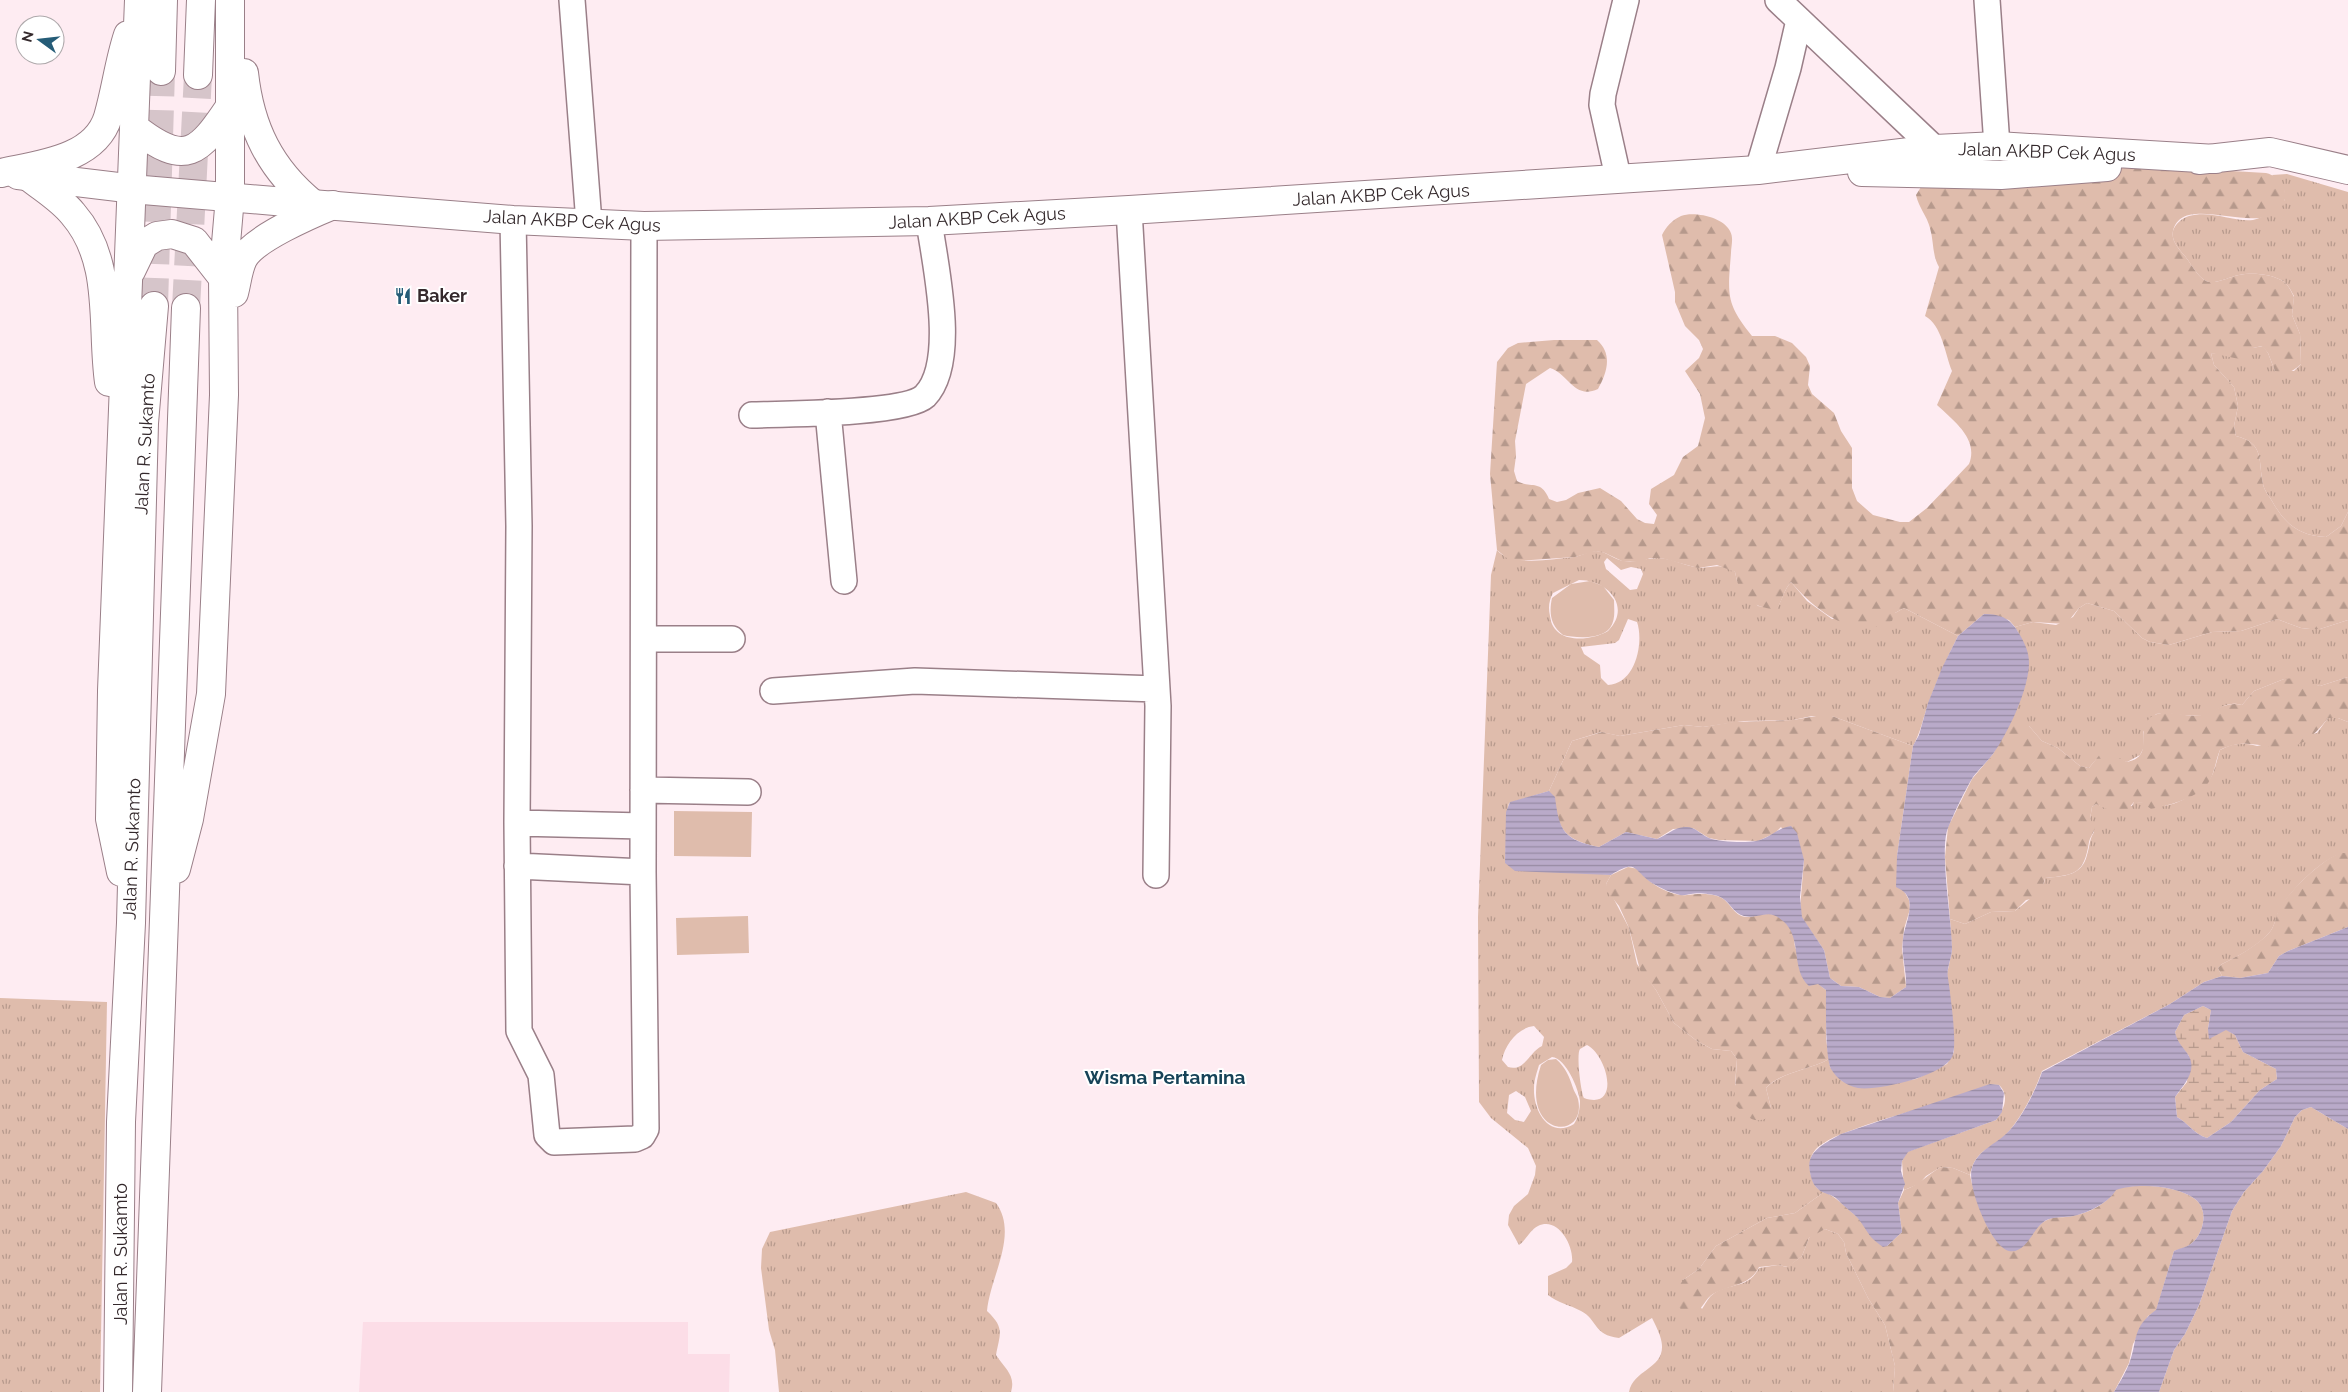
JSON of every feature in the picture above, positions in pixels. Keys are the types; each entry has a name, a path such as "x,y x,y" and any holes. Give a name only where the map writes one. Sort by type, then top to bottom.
{"main road":[{"path":"198,75 202,0"},
{"path":"163,922 189,819 211,694 224,395 223,278 230,197 231,0"},
{"path":"224,395 234,293 243,258 249,250 264,239 311,214 323,205 272,162 262,144 245,89 241,50 231,0"},
{"path":"147,2 161,71"},
{"path":"131,922 110,819 120,466 132,189 135,128 147,2"},
{"path":"0,173 37,166 70,155 86,146 96,137 107,119 122,55 147,2"},
{"path":"135,128 162,147 182,152 196,148 210,136 231,106"},
{"name":"Jalan AKBP Cek Agus","path":"0,173 132,189 323,205 514,220 644,226 929,221 1129,210 1478,189 1618,177 1758,170 1935,149 1997,146 2216,159"},
{"name":"Jalan AKBP Cek Agus","path":"1758,170 2001,175 2216,159 2270,152 2348,170"},
{"path":"30,177 74,214 86,233 98,266 104,290 108,374 120,466"},
{"path":"129,275 136,257 144,244 157,236 172,234 194,241 223,278"},
{"name":"Jalan R. Sukamto","path":"118,1392 121,1122 131,922 144,423 154,306"},
{"name":"Jalan R. Sukamto","path":"147,1392 186,308"}],"street":[{"path":"572,0 589,223"},
{"path":"1618,177 1602,105 1602,94 1626,0"},
{"path":"1778,0 1935,149"},
{"path":"1987,0 1997,146"},
{"path":"1758,170 1788,68 1799,20"},
{"path":"1129,210 1157,689 1156,875"},
{"path":"514,220 518,526 517,866 519,1031 541,1075 547,1135 554,1142 635,1139 642,1136 646,1129 643,872 644,226"},
{"path":"752,415 828,412 912,402 924,396 935,379 941,363 942,327 929,221"},
{"path":"828,412 844,581"},
{"path":"644,639 732,639"},
{"path":"773,691 915,681 1157,689"},
{"path":"643,790 748,792"},
{"path":"517,823 643,826"},
{"path":"517,866 643,872"}],"shaded area":[{"path":"1984,614 2001,616 2009,621 2017,630 2027,652 2028,674 2022,698 2005,735 1993,754 1975,774 1948,828 1945,869 1952,948 1948,974 1954,1051 1946,1064 1936,1070 1909,1081 1880,1087 1858,1088 1846,1084 1839,1079 1833,1073 1829,1063 1826,1031 1826,990 1818,984 1809,986 1803,979 1793,936 1789,928 1778,917 1768,914 1744,916 1725,900 1715,895 1697,893 1682,895 1673,893 1652,883 1631,867 1626,867 1611,875 1515,871 1505,863 1506,812 1510,802 1549,791 1555,797 1561,826 1565,832 1578,841 1599,847 1626,832 1657,839 1677,828 1689,827 1713,839 1745,842 1761,840 1781,829 1791,826 1797,833 1804,860 1800,897 1802,917 1824,950 1830,978 1841,986 1859,987 1880,997 1890,998 1906,987 1903,945 1910,905 1906,894 1896,887 1897,856 1913,746 1919,735 1928,703 1942,668 1958,636"},
{"path":"2348,927 2348,1129 2311,1107 2302,1110 2295,1117 2281,1146 2263,1171 2244,1192 2232,1211 2199,1305 2185,1334 2174,1350 2159,1392 2114,1392 2129,1364 2136,1335 2142,1323 2156,1310 2174,1251 2190,1244 2200,1233 2203,1215 2199,1203 2187,1194 2167,1188 2135,1186 2116,1190 2101,1205 2086,1212 2078,1215 2048,1219 2040,1225 2023,1246 2014,1251 2009,1251 2002,1247 1995,1239 1976,1201 1971,1176 1972,1168 1978,1156 2004,1136 2014,1125 2028,1103 2042,1072 2170,1004 2204,982 2222,976 2240,978 2268,973 2279,956","holes":["2203,1006 2211,1010 2208,1029 2209,1039 2226,1030 2235,1035 2243,1052 2276,1069 2277,1079 2260,1090 2231,1122 2207,1138 2198,1134 2177,1117 2175,1097 2186,1082 2191,1071 2191,1065 2190,1059 2175,1032 2184,1015"]},
{"path":"1990,1084 1999,1085 2004,1093 2002,1112 1996,1120 1908,1152 1902,1161 1901,1171 1905,1184 1898,1203 1902,1232 1887,1246 1883,1247 1874,1240 1855,1215 1836,1198 1820,1191 1816,1187 1809,1165 1814,1153 1823,1144 1841,1134"},
{"path":"363,1322 688,1322 688,1354 730,1354 729,1392 359,1392"}],"green space":[{"path":"2012,158 2266,173 2274,176 2280,182 2285,192 2285,200 2283,205 2273,214 2258,218 2207,214 2191,215 2180,220 2173,231 2173,238 2177,247 2205,281 2216,282 2244,274 2267,275 2285,282 2294,297 2292,315 2300,334 2301,364 2295,369 2286,373 2275,371 2268,353 2262,346 2253,348 2248,357 2239,359 2211,353 2214,365 2234,387 2238,406 2234,426 2236,436 2252,443 2256,448 2264,488 2282,516 2300,531 2326,537 2341,526 2348,512 2348,620 2320,629 2310,629 2301,628 2277,619 2241,631 2212,632 2169,645 2150,642 2142,638 2114,611 2087,603 2079,608 2066,624 2033,622 2015,627 2009,620 1984,614 1958,636 1904,608 1895,613 1892,621 1878,627 1864,628 1850,625 1836,620 1823,612 1791,582 1776,610 1760,606 1748,600 1744,595 1740,589 1735,572 1717,565 1698,568 1661,558 1650,558 1641,562 1622,561 1596,551 1575,557 1517,561 1508,559 1497,550 1490,474 1497,362 1508,348 1518,343 1554,340 1597,340 1605,351 1607,364 1604,377 1598,389 1590,392 1577,389 1557,371 1550,368 1526,384 1515,441 1514,471 1517,481 1543,489 1549,499 1557,502 1566,500 1578,493 1600,488 1621,501 1637,519 1645,523 1654,524 1657,515 1649,504 1651,489 1674,475 1683,457 1698,446 1705,418 1700,394 1685,371 1699,358 1703,349 1699,340 1685,326 1675,302 1675,292 1662,235 1672,222 1681,216 1693,214 1715,219 1730,231 1732,239 1729,279 1730,297 1743,325 1752,336 1775,336 1792,343 1806,357 1810,366 1808,385 1812,394 1834,413 1841,431 1852,448 1852,488 1857,501 1873,515 1900,522 1909,522 1927,508 1969,464 1971,455 1971,446 1963,431 1937,405 1952,371 1939,333 1931,320 1925,316 1939,267 1935,258 1929,224 1916,195 1921,187 1975,168"},
{"path":"2287,174 2348,192 2348,512 2341,526 2326,537 2308,534 2294,527 2282,516 2267,493 2263,484 2256,448 2252,443 2236,436 2234,426 2238,406 2234,387 2214,365 2211,353 2220,354 2263,346 2275,371 2294,371 2301,364 2300,334 2292,315 2294,296 2285,282 2267,275 2244,274 2216,282 2205,281 2177,247 2173,234 2177,224 2189,216 2206,214 2245,220 2262,217 2285,200 2284,190 2272,175"},
{"path":"1497,550 1512,559 1533,561 1574,557 1596,551 1604,552 1624,561 1663,558 1695,567 1718,566 1735,572 1737,581 1758,606 1776,609 1791,582 1807,601 1832,619 1895,613 1904,608 1958,636 1935,685 1913,746 1832,716 1812,716 1793,720 1744,721 1703,727 1684,725 1620,736 1601,732 1572,741 1549,791 1509,803 1505,863 1611,875 1606,884 1629,928 1637,964 1656,990 1674,1023 1697,1041 1712,1049 1731,1051 1737,1059 1735,1085 1771,1108 1766,1088 1780,1078 1829,1059 1830,1067 1842,1081 1865,1088 1916,1079 1947,1064 1954,1052 1947,974 1952,951 1950,919 1965,924 1991,912 2015,911 2031,898 2044,883 2045,878 2071,874 2077,871 2085,862 2094,832 2090,819 2092,807 2096,804 2104,807 2132,806 2134,802 2160,806 2169,805 2196,792 2206,784 2214,770 2220,750 2238,744 2257,746 2317,733 2328,718 2338,718 2348,722 2348,853 2330,858 2310,873 2281,907 2273,928 2268,934 2252,947 2218,968 2222,976 2204,982 2170,1004 2042,1071 2028,1102 2015,1124 2004,1136 1981,1153 1970,1175 1953,1168 1941,1167 1926,1176 1919,1184 1904,1190 1902,1161 1907,1152 1996,1120 2005,1102 2004,1093 1999,1085 1990,1084 1944,1101 1866,1125 1823,1143 1812,1155 1810,1171 1814,1184 1824,1192 1795,1213 1767,1218 1716,1246 1699,1269 1683,1280 1702,1309 1712,1295 1725,1288 1744,1283 1759,1268 1778,1265 1787,1267 1802,1256 1809,1238 1816,1232 1825,1229 1838,1234 1844,1242 1846,1253 1868,1298 1885,1325 1895,1366 1893,1392 1629,1392 1632,1384 1656,1362 1660,1355 1662,1347 1660,1336 1652,1318 1619,1338 1604,1334 1586,1315 1548,1295 1548,1276 1566,1268 1572,1262 1570,1248 1563,1234 1552,1225 1545,1224 1535,1228 1519,1245 1508,1225 1509,1215 1514,1206 1528,1194 1535,1175 1536,1166 1528,1148 1491,1118 1479,1102 1478,917 1491,575","holes":["1607,558 1621,570 1631,567 1641,569 1643,574 1637,589 1630,590 1606,569 1604,562","1579,580 1590,581 1607,590 1613,596 1617,604 1618,613 1615,622 1608,631 1591,637 1573,638 1558,632 1553,625 1549,604 1553,593","1628,619 1637,622 1639,640 1636,661 1625,678 1618,683 1608,685 1601,678 1600,665 1584,654 1581,647 1615,643 1619,640","1534,1026 1544,1037 1542,1046 1519,1067 1508,1067 1502,1060 1504,1054 1509,1043 1522,1030","1587,1045 1601,1060 1607,1080 1607,1090 1603,1097 1596,1100 1584,1098 1579,1074 1580,1049","1552,1057 1567,1068 1580,1101 1579,1113 1574,1124 1565,1128 1557,1128 1544,1120 1534,1097 1535,1079 1539,1065","1516,1091 1525,1097 1531,1111 1524,1122 1515,1120 1507,1113 1509,1095"]},
{"path":"1590,581 1603,586 1614,600 1612,625 1606,632 1600,635 1574,637 1563,635 1553,623 1552,598 1571,584"},
{"path":"2087,603 2114,611 2142,638 2150,642 2169,645 2212,632 2241,631 2277,619 2301,628 2310,629 2320,629 2348,620 2348,677 2320,686 2284,679 2254,691 2242,705 2226,705 2205,715 2156,714 2143,732 2144,747 2140,755 2127,762 2103,753 2089,768 2080,766 2058,748 2042,741 2029,726 2008,726 2024,688 2028,666 2022,641 2015,627 2033,622 2056,625 2073,617 2079,608"},
{"path":"2348,677 2348,722 2338,718 2328,718 2313,735 2299,744 2286,748 2249,744 2235,745 2220,750 2212,776 2205,786 2192,796 2175,803 2151,809 2143,803 2134,802 2128,809 2113,812 2096,804 2092,807 2090,819 2095,827 2084,861 2076,871 2064,876 2045,878 2042,889 2036,898 2026,900 2015,911 1991,912 1965,924 1950,919 1945,857 1948,827 1972,779 1993,754 2008,726 2029,726 2042,741 2058,748 2080,766 2089,768 2101,753 2110,753 2127,762 2135,759 2143,749 2145,725 2149,719 2159,713 2195,716 2229,704 2242,705 2254,691 2284,679 2294,678 2320,686"},
{"path":"1822,715 1832,716 1913,746 1897,856 1904,891 1909,900 1910,909 1904,929 1902,949 1906,987 1890,998 1880,997 1859,987 1841,986 1830,978 1824,950 1802,918 1800,909 1804,860 1781,827 1775,833 1758,841 1709,838 1693,828 1673,829 1657,839 1626,832 1599,847 1586,844 1568,835 1559,822 1549,791 1572,741 1602,732 1620,736 1684,725 1703,727 1733,722 1793,720"},
{"path":"674,811 752,812 751,857 674,856"},
{"path":"2340,853 2348,853 2348,927 2279,956 2268,973 2240,978 2222,976 2218,968 2263,939 2273,928 2280,907 2292,892 2315,869"},
{"path":"1628,867 1638,869 1660,888 1673,894 1717,896 1742,916 1751,917 1769,914 1777,916 1791,930 1795,947 1812,976 1826,990 1826,1039 1829,1059 1779,1078 1766,1088 1771,1108 1769,1117 1754,1120 1734,1104 1737,1059 1731,1051 1712,1049 1697,1041 1674,1023 1656,990 1640,970 1629,928 1619,906 1607,891 1606,884 1611,875"},
{"path":"748,916 749,953 677,955 676,918"},
{"path":"0,998 107,1002 100,1392 0,1392"},
{"path":"2203,1006 2211,1010 2208,1029 2227,1030 2235,1035 2243,1052 2276,1069 2277,1079 2260,1090 2231,1122 2207,1138 2198,1134 2177,1117 2175,1097 2187,1082 2189,1056 2177,1041 2175,1032 2184,1015"},
{"path":"1556,1059 1567,1072 1578,1099 1578,1113 1573,1122 1564,1126 1554,1126 1545,1119 1538,1107 1536,1089 1541,1065 1548,1060"},
{"path":"2311,1107 2348,1129 2348,1392 2159,1392 2174,1350 2185,1334 2199,1305 2232,1211 2244,1192 2263,1171 2281,1146 2295,1117 2302,1110"},
{"path":"1941,1167 1953,1168 1970,1175 1972,1184 2026,1243 2035,1230 2044,1222 2052,1218 2073,1216 2095,1208 2107,1200 2116,1189 2135,1186 2156,1186 2187,1194 2199,1203 2203,1215 2200,1233 2190,1244 2174,1251 2156,1311 2148,1316 2133,1344 2129,1363 2114,1392 1893,1392 1895,1366 1885,1325 1868,1298 1846,1253 1844,1242 1838,1234 1825,1229 1809,1238 1802,1256 1788,1267 1778,1265 1759,1267 1751,1278 1713,1294 1695,1314 1685,1314 1679,1307 1678,1288 1683,1280 1699,1269 1716,1246 1767,1218 1795,1213 1824,1192 1830,1194 1846,1207 1887,1246 1902,1232 1898,1203 1904,1190"},
{"path":"966,1192 996,1203 1002,1215 1005,1228 1001,1256 987,1311 999,1327 1000,1336 996,1355 1011,1377 1011,1392 779,1392 775,1350 769,1330 761,1268 762,1249 770,1232"}],"tunnel":[{"path":"154,306 161,71"},
{"path":"186,308 198,75"}],"place":[{"name":"Baker","path":"403,296"}],"district":[{"name":"Wisma Pertamina","path":"1165,1077"}]}
